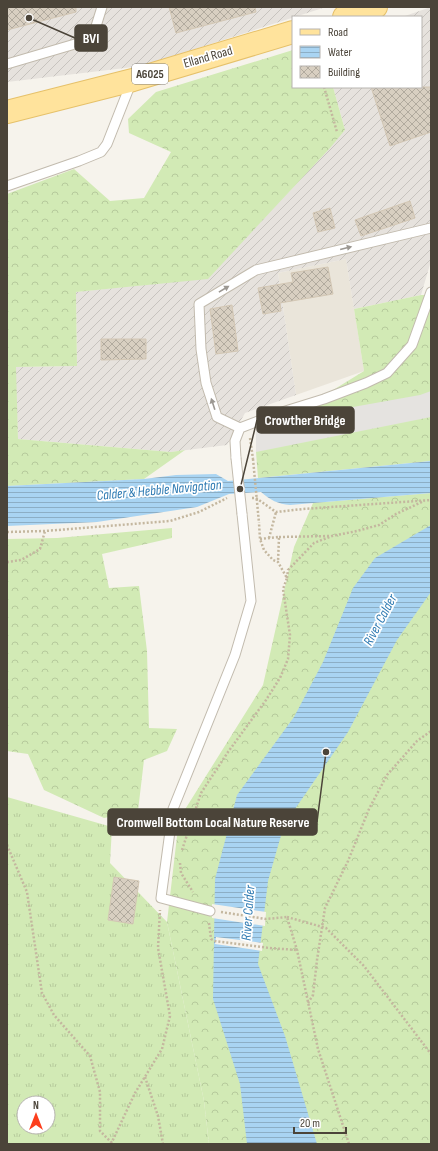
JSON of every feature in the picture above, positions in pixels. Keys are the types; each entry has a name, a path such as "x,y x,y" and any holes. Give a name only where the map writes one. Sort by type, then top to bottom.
{"main road":[{"path":"347,16 376,7"},
{"name":"Elland Road","path":"7,112 133,80 292,32"}],"lane":[{"path":"7,64 92,39 102,7"},
{"path":"7,186 79,161 100,152 106,144 133,80"},
{"path":"431,228 256,270 199,304 201,349 206,383 217,417 240,428 279,413 324,399 366,383 387,373 412,345 431,292"},
{"path":"208,910 161,898 173,809 235,655 251,601 236,458 235,441 240,428"}],"path":[{"path":"324,88 337,132"},
{"path":"253,459 260,539 264,550 273,560 278,562"},
{"path":"7,532 45,531 170,521 199,512 229,498"},
{"path":"250,498 256,498 276,512 431,500"},
{"path":"260,539 279,537 332,536 358,531 379,525 396,514 426,500"},
{"path":"269,538 276,512"},
{"path":"7,562 22,560 40,549 45,531"},
{"path":"182,851 201,793 228,752 266,700 280,678 288,659 290,635 283,589 288,570 314,543 332,536"},
{"path":"279,537 278,562 287,578"},
{"path":"308,1003 313,996 325,908 387,775 417,741 431,731"},
{"path":"7,844 27,892 42,993 54,1015 90,1056 100,1092 100,1131 111,1143 136,1093 162,1049 170,1016 158,948 161,898"},
{"path":"180,857 181,873 189,887 208,910 211,939 215,941 269,948 298,950"},
{"path":"208,910 266,919 286,917 326,928 364,966 431,1054"},
{"path":"286,917 298,950 318,1049 349,1144"},
{"path":"145,1077 158,1116 163,1144"}],"shaded area":[{"path":"7,7 326,7 298,16 292,16 292,18 142,66 7,82"},
{"path":"431,7 431,261 421,295 354,309 346,259 278,273 296,395 245,413 227,445 171,452 18,439 15,367 77,366 76,292 208,278 345,130 333,88 422,88 422,16 405,16"},
{"path":"346,259 364,371 296,395 278,273"},
{"path":"431,391 431,417 256,452 256,431 286,419 420,395"}],"green space":[{"path":"292,50 292,88 333,88 345,130 208,279 76,292 77,366 16,367 18,439 171,452 185,450 144,479 7,486 7,194 74,169 110,201 144,198 171,152 129,133 128,119 156,92"},
{"path":"421,295 431,295 431,461 258,478 256,431 286,419 364,371 354,309"},
{"path":"431,493 431,1144 209,1144 204,1101 167,922 179,819 263,685 294,547 313,503"},
{"path":"172,528 172,538 102,554 109,588 139,586 147,651 149,728 177,729 167,751 144,760 138,811 104,818 44,790 28,754 7,751 7,539 57,538"},
{"path":"7,797 112,827 110,863 167,922 204,1101 209,1144 7,1144"}],"water":[{"name":"Calder & Hebble Navigation","path":"431,461 431,493 290,505 274,501 261,492 229,494 197,507 97,522 7,526 7,486 144,479 176,475 216,474 228,481"},
{"name":"River Calder","path":"431,525 431,592 397,640 348,732 284,825 268,881 258,964 285,1036 317,1144 247,1144 240,1084 213,999 215,879 237,795 294,717 323,662 353,588 375,558"}],"pier":[{"path":"212,904 266,912 265,926 212,918"},
{"path":"216,937 263,943 262,951 215,944"}],"building":[{"path":"7,7 76,7 76,12 7,30"},
{"path":"169,7 255,7 256,12 176,33"},
{"path":"431,87 431,132 390,146 371,88"},
{"path":"410,201 415,218 361,236 355,220"},
{"path":"330,208 335,228 318,232 313,213"},
{"path":"328,267 333,294 280,303 281,311 263,314 258,288 293,282 291,273"},
{"path":"232,305 238,351 216,354 210,309"},
{"path":"101,339 146,339 146,359 101,360"},
{"path":"114,877 139,881 133,924 108,920"}],"place":[{"name":"BVI","path":"29,18"},
{"name":"Crowther Bridge","path":"240,489"},
{"name":"Cromwell Bottom Local Nature Reserve","path":"326,752"}]}
